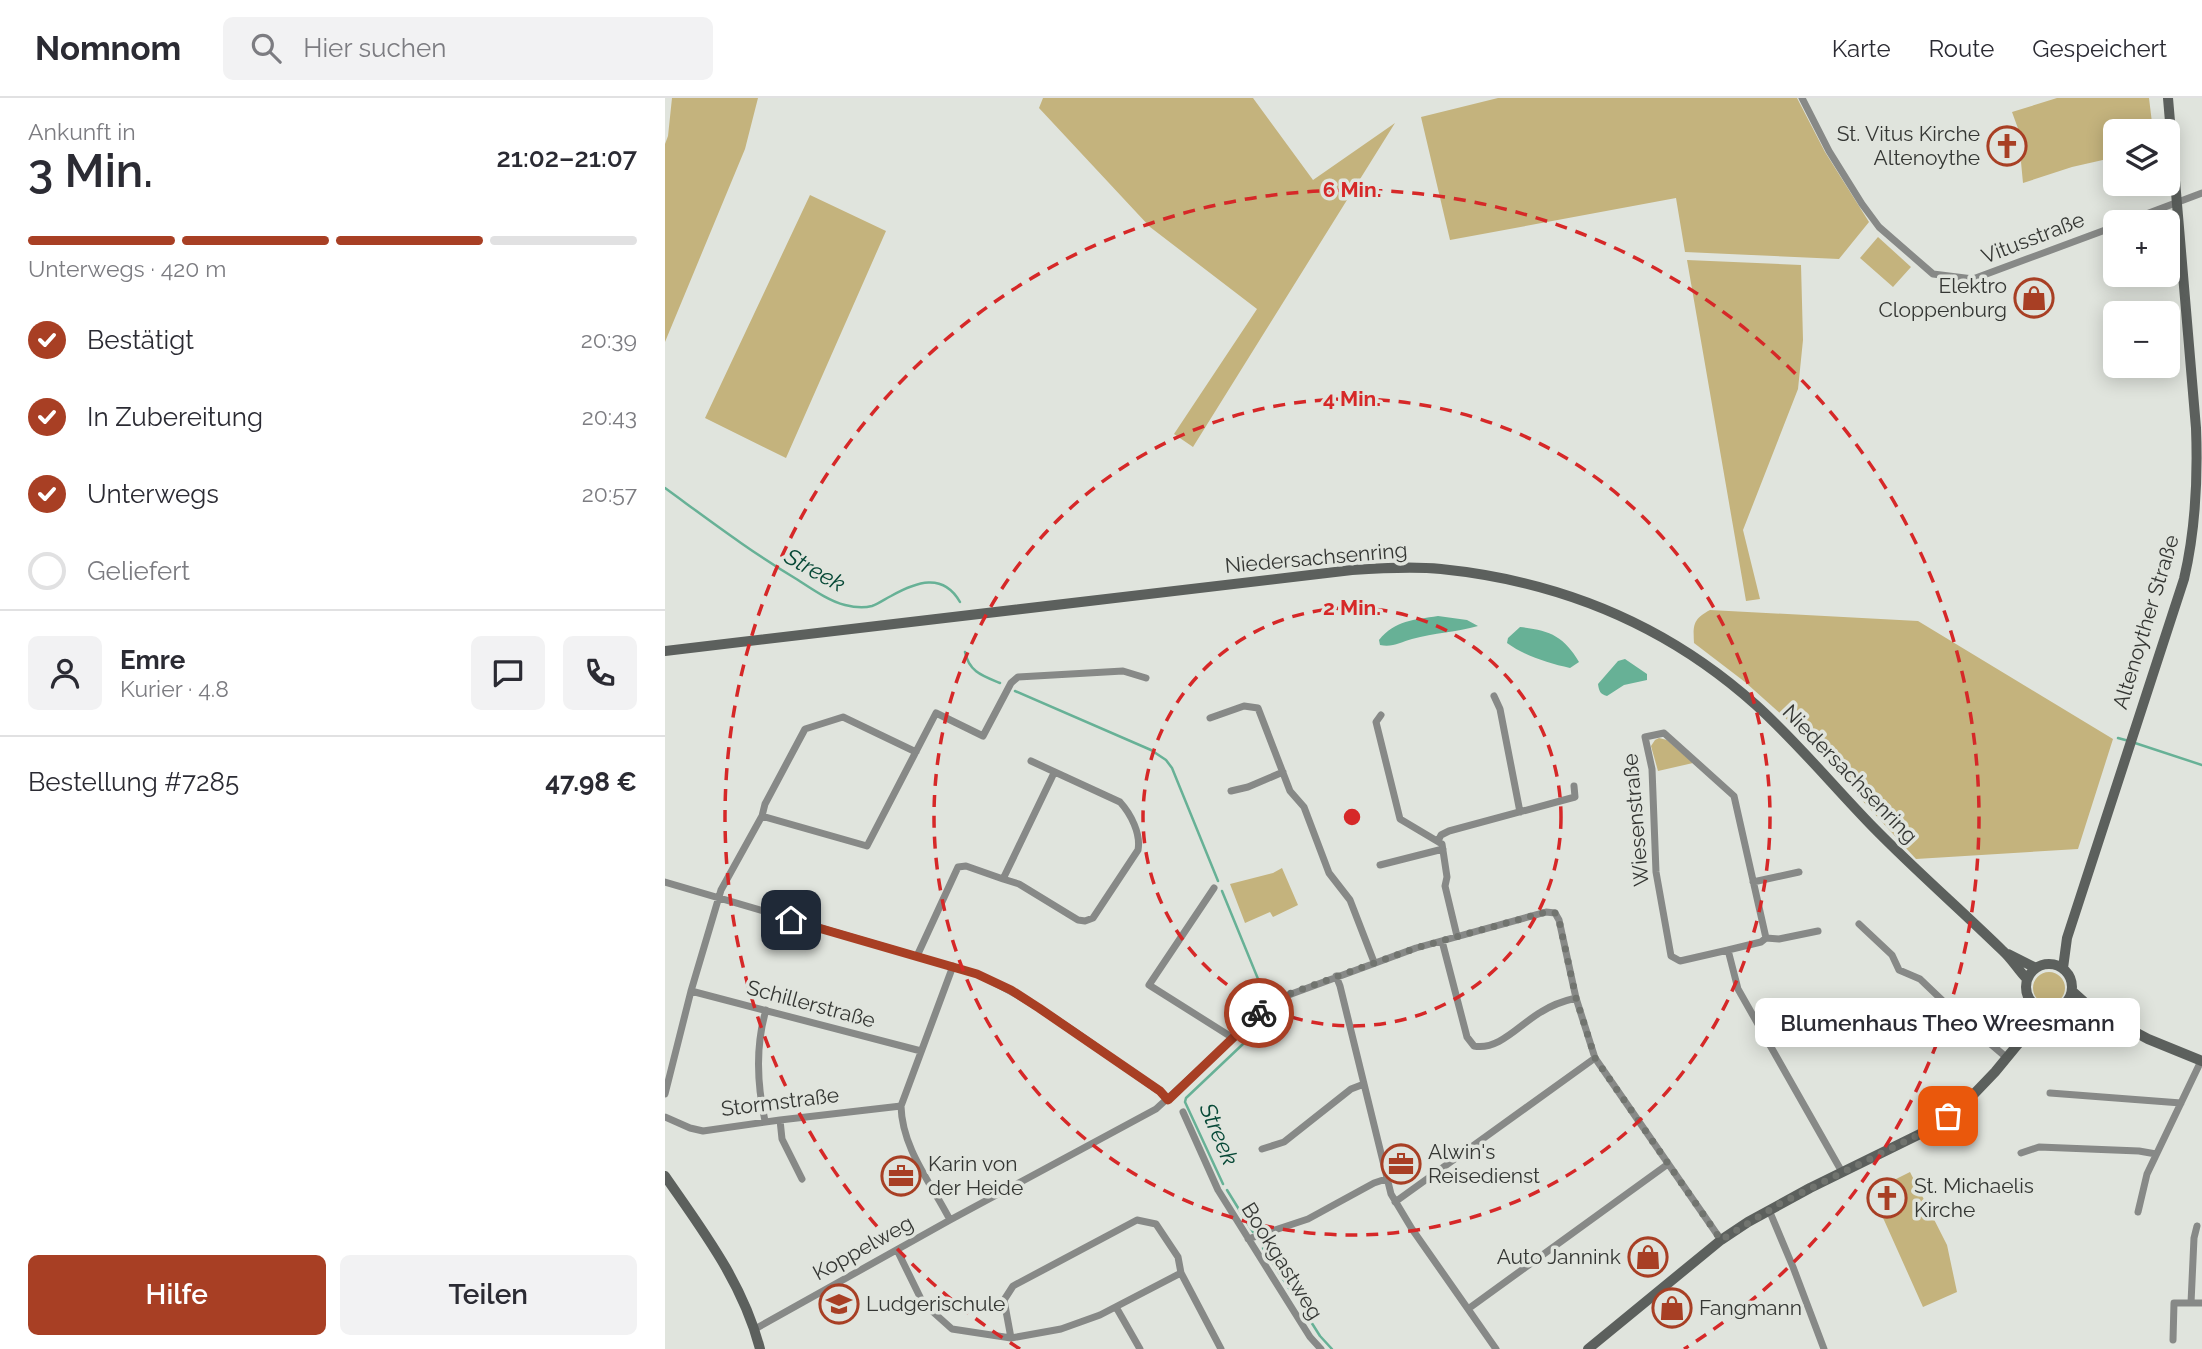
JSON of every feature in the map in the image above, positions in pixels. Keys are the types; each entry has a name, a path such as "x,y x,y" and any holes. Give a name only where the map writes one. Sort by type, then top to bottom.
{"main road":[{"name":"Altenoyther Straße","path":"2063,968 2067,938 2184,579 2190,553 2197,494 2199,428 2168,98"},
{"name":"Niedersachsenring","path":"665,651 1352,570 1439,569 1536,585 1625,617 1691,655 1724,679 1783,732 1875,829 2006,953 2027,979"},
{"name":"Altenoyther Straße","path":"2050,964 2067,938"},
{"name":"Niedersachsenring","path":"2006,953 2036,968"},
{"path":"2050,964 2063,968 2071,978 2072,991 2060,1008 2046,1010 2033,1004 2026,992 2027,979 2036,968 2050,964"},
{"path":"2072,991 2092,1009 2148,1039 2201,1061"},
{"path":"2021,1039 2033,1004"},
{"path":"2065,1004 2092,1009"},
{"path":"1588,1349 1721,1240 1769,1210 1920,1134 1948,1116 1972,1096 2046,1010"},
{"path":"665,1176 721,1258 745,1303 760,1349"}],"street":[{"name":"Vitusstraße","path":"1802,98 1829,151 1879,227 1933,274 1973,279 2103,231"},
{"path":"2156,210 2202,193"},
{"path":"762,816 867,846 936,713 983,736 1011,683 1019,677 1123,671 1146,678"},
{"path":"1494,696 1500,709 1520,812"},
{"path":"1210,719 1244,706 1258,708 1290,791 1304,807 1329,873 1350,900 1374,962"},
{"path":"1381,715 1376,722 1400,819 1442,844 1447,877 1445,886 1457,936"},
{"path":"665,1094 691,991 719,898 805,729 843,717 916,752"},
{"name":"Wiesenstraße","path":"1766,938 1734,796 1664,733 1645,737 1652,769 1656,872 1671,956 1679,961 1761,942 1766,938 1779,939 1818,931"},
{"path":"917,956 958,867 967,866 1019,884 1078,920 1085,921 1093,918 1139,850 1140,842 1136,831 1128,811 1120,802 1031,761"},
{"path":"1231,791 1283,772"},
{"path":"1003,879 1054,773"},
{"path":"1438,841 1441,835 1449,831 1575,797 1574,786"},
{"path":"1380,865 1443,849"},
{"path":"1753,882 1799,872"},
{"path":"665,883 977,974 1026,1000 1170,1098"},
{"path":"1214,888 1149,985 1233,1038"},
{"name":"Koppelweg","path":"755,1329 1131,1123 1170,1098 1268,1005 1283,996 1374,962 1546,912 1555,913 1559,920 1576,998"},
{"path":"1859,924 1892,954 1899,970 1920,979 2006,1058"},
{"path":"1442,941 1467,1037 1474,1046 1496,1042 1556,1003 1576,998 1595,1058 1721,1240"},
{"path":"1728,950 1738,989 1842,1172"},
{"path":"950,1220 907,1141 901,1106 953,966"},
{"path":"1336,976 1386,1179 1395,1202 1496,1349"},
{"name":"Schillerstraße","path":"691,991 921,1051"},
{"path":"765,1121 760,1096 758,1045 766,1010"},
{"path":"1395,1202 1595,1058"},
{"path":"2138,1212 2144,1183 2155,1154 2201,1061"},
{"path":"1262,1149 1284,1142 1351,1089 1364,1084"},
{"path":"2050,1093 2181,1103"},
{"name":"Stormstraße","path":"665,1117 703,1131 765,1121 901,1106"},
{"name":"Bookgastweg","path":"1183,1112 1218,1190 1310,1337 1321,1349"},
{"path":"780,1120 782,1139 801,1179"},
{"path":"2021,1153 2039,1147 2155,1154"},
{"path":"1468,1309 1668,1164"},
{"path":"1248,1239 1308,1219 1386,1179"},
{"path":"1769,1210 1824,1349"},
{"path":"1011,1338 1004,1300 1013,1286 1137,1220 1156,1224 1178,1257 1181,1273 1221,1349"},
{"path":"2191,1303 2197,1226"},
{"path":"897,1250 923,1303 952,1329 1011,1338 1061,1329 1100,1315 1181,1273"},
{"path":"2173,1340 2175,1303 2202,1303"},
{"path":"1116,1307 1140,1349"}],"shaded area":[{"path":"672,98 758,98 745,149 665,342 665,144"},
{"path":"1043,98 1253,98 1313,180 1395,123 1193,447 1174,434 1257,309 1150,227 1039,108"},
{"path":"1498,98 1797,98 1825,152 1869,222 1839,259 1685,252 1676,198 1450,240 1421,117"},
{"path":"2057,98 2149,98 2152,119 2103,119 2103,160 2023,183 2021,162 2026,146 2025,139 2020,134 2012,112"},
{"path":"810,195 886,231 786,458 705,418"},
{"path":"1878,237 1911,267 1893,287 1860,258"},
{"path":"1687,260 1801,265 1803,340 1798,389 1743,530 1760,599 1746,601"},
{"path":"1710,610 1918,621 2113,739 2078,849 1916,859 1793,725 1745,682 1694,643 1695,623"},
{"path":"1438,616 1467,620 1478,626 1392,645 1380,645 1379,640 1385,633 1398,625"},
{"path":"1520,627 1555,636 1568,646 1579,662 1570,668 1514,648 1507,643 1508,638"},
{"path":"1625,659 1647,674 1647,680 1624,685 1607,696 1603,694 1598,684 1618,661"},
{"path":"1659,738 1667,740 1693,763 1658,771 1651,746"},
{"path":"1282,868 1298,905 1273,917 1270,912 1245,923 1230,884 1273,873"},
{"path":"2049,972 2061,976 2065,988 2061,1000 2049,1004 2037,1000 2033,988 2037,976"},
{"path":"1910,1172 1947,1245 1957,1292 1923,1307 1871,1191 1875,1189 1887,1213 1900,1206 1888,1183"}],"waterway":[{"name":"Streek","path":"665,488 730,536 839,603 855,607 872,606 900,591 929,582 946,586 960,602"},
{"name":"Streek","path":"965,652 973,669 1000,683"},
{"name":"Streek","path":"1015,691 1151,750 1166,760 1172,768 1218,881"},
{"path":"2118,738 2129,741"},
{"path":"2135,743 2202,765"},
{"name":"Streek","path":"1222,891 1272,1013 1262,1026 1186,1098 1185,1102 1223,1184"},
{"name":"Streek","path":"1227,1190 1253,1232"},
{"name":"Streek","path":"1263,1248 1294,1296"},
{"name":"Streek","path":"1301,1306 1320,1336 1332,1349"}],"way so far":[{"path":"1259,1013 1283,996 1395,955 1546,912 1555,913 1559,920 1576,998 1595,1058 1721,1240 1781,1203 1920,1134 1948,1116"}],"place":[{"name":"St. Vitus Kirche Altenoythe","path":"2007,146"},
{"name":"Elektro Cloppenburg","path":"2034,298"},
{"name":"Blumenhaus Theo Wreesmann","path":"1948,1116"},
{"name":"Alwin's Reisedienst","path":"1401,1164"},
{"name":"Karin von der Heide","path":"901,1176"},
{"name":"St. Michaelis Kirche","path":"1887,1198"},
{"name":"Auto Jannink","path":"1648,1257"},
{"name":"Ludgerischule","path":"839,1304"},
{"name":"Fangmann","path":"1672,1308"}],"route":[{"path":"791,920 953,966 1011,990 1160,1091 1168,1100 1259,1013"}]}
